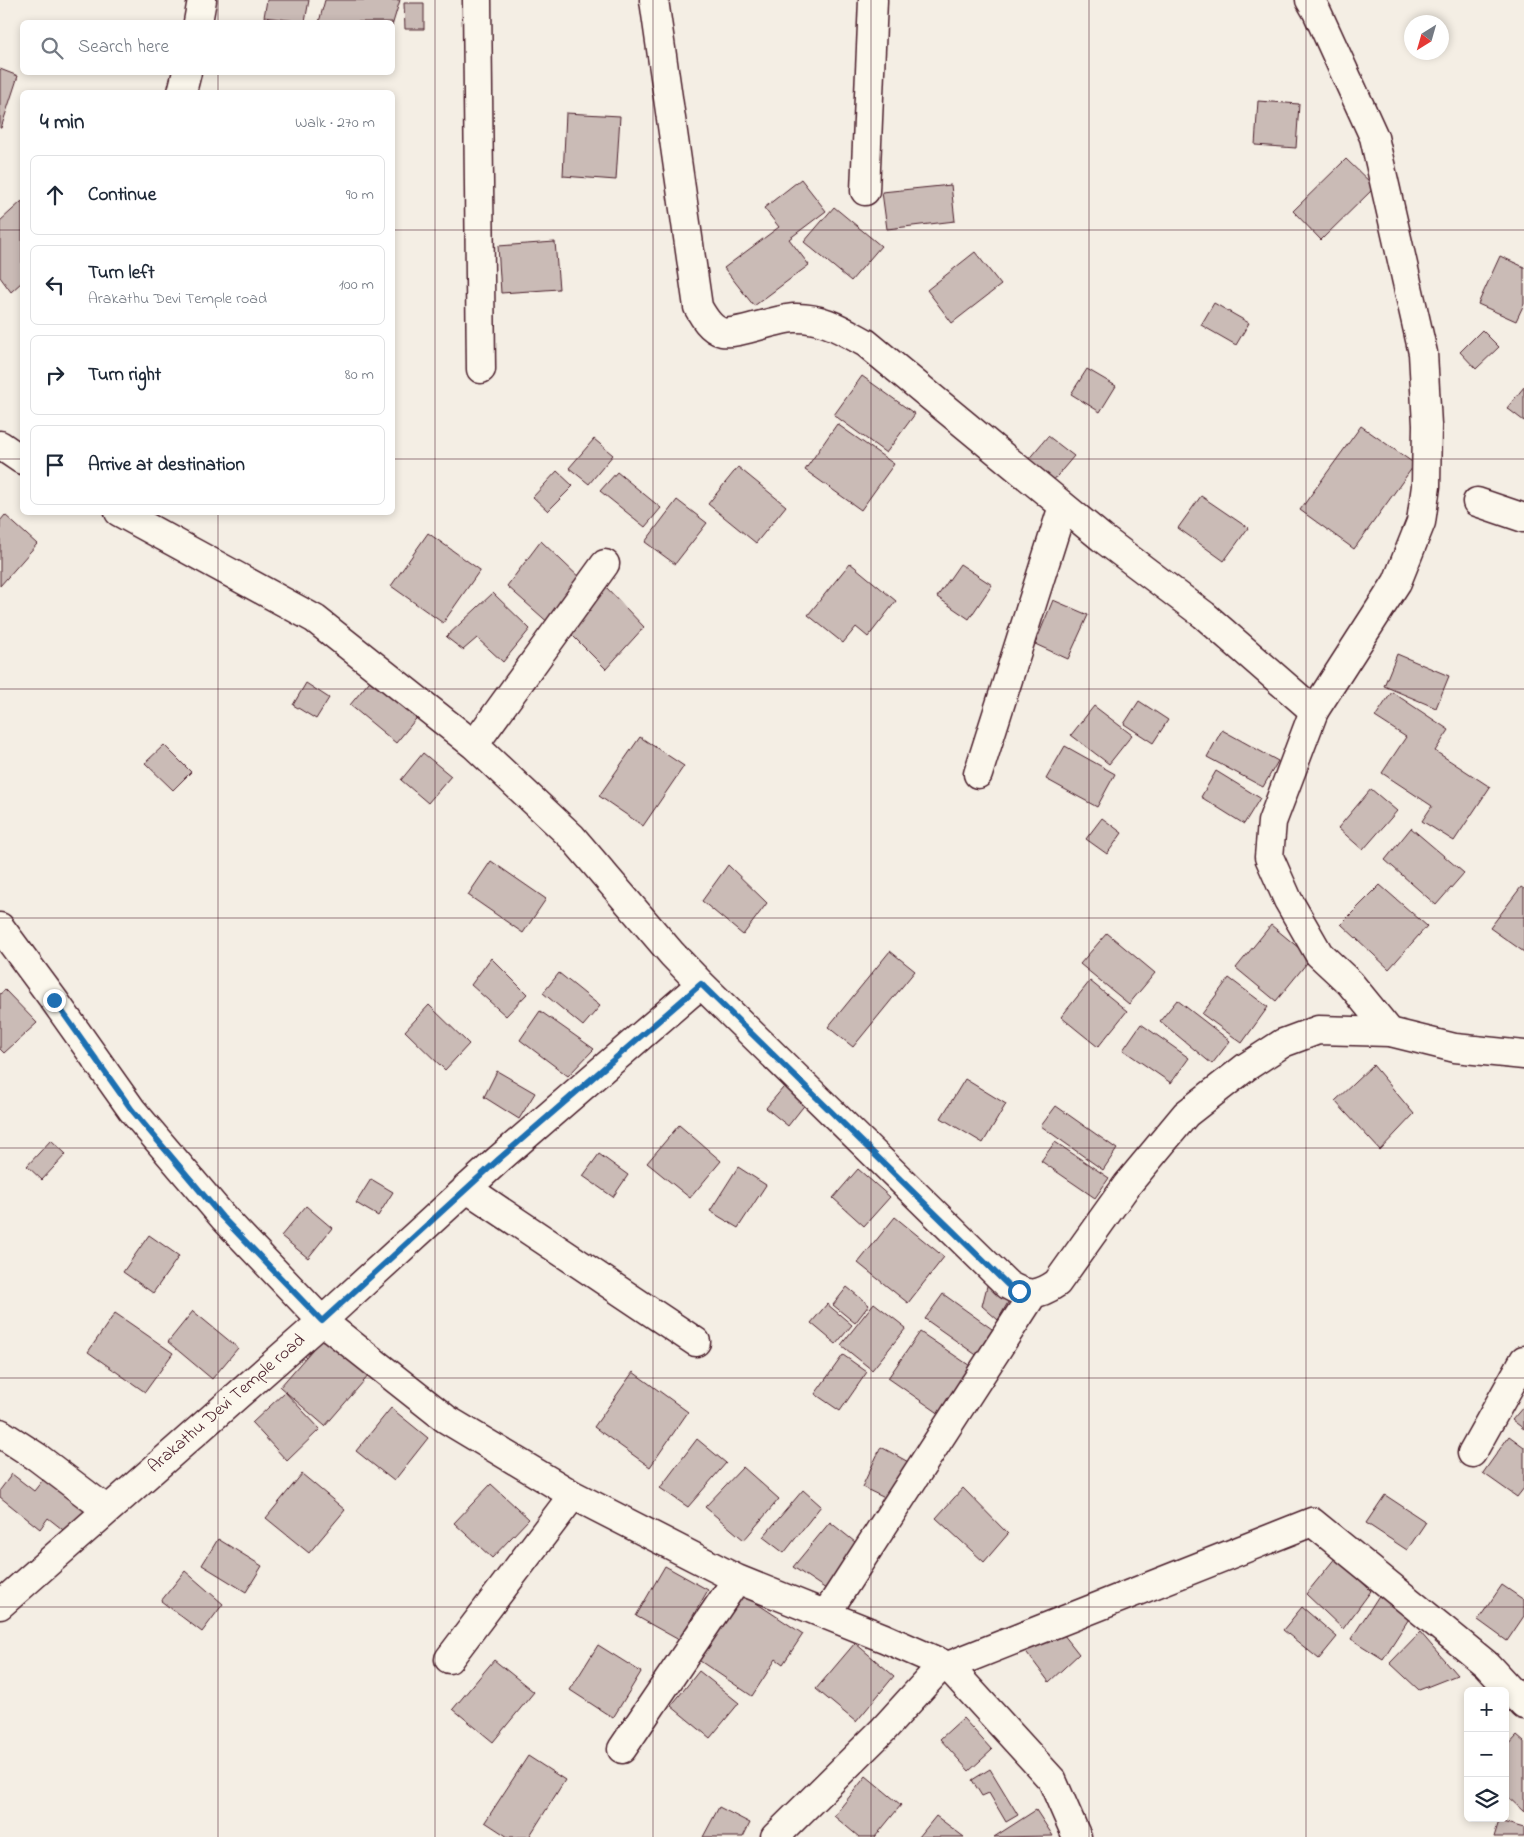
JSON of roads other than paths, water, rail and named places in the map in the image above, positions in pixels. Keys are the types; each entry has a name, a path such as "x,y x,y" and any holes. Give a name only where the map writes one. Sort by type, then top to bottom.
{"street":[{"path":"198,20 202,0"},
{"path":"477,0 481,369"},
{"path":"654,0 698,307 708,323 721,332 794,318 827,322 866,343 1102,538 1204,615 1314,711"},
{"path":"865,191 873,0"},
{"path":"1310,0 1374,137 1423,353 1428,425 1426,486 1420,522 1396,582 1314,711 1272,822 1269,858 1288,900 1320,954 1350,983 1390,1032"},
{"path":"182,90 186,75"},
{"path":"0,445 20,459"},
{"path":"1477,502 1524,518"},
{"path":"978,774 1063,506"},
{"path":"125,515 314,618 474,745 572,837 672,954 701,984 1008,1285 1019,1291 1033,1294 1045,1291 1057,1282 1127,1186 1186,1114 1246,1067 1283,1043 1318,1030 1390,1032 1455,1048 1524,1055"},
{"path":"474,745 605,564"},
{"path":"0,927 132,1110 222,1217 322,1321 446,1419 572,1495 737,1578 946,1665 1052,1780 1076,1837"},
{"name":"Arakathu Devi Temple road","path":"0,1605 322,1321 466,1188 701,984"},
{"path":"466,1188 696,1342"},
{"path":"826,1614 1033,1294"},
{"path":"1472,1453 1524,1360"},
{"path":"0,1433 37,1457 107,1510"},
{"path":"449,1659 572,1495"},
{"path":"776,1837 884,1730 946,1665 1312,1522 1486,1664 1524,1705"},
{"path":"622,1749 737,1578"}]}
